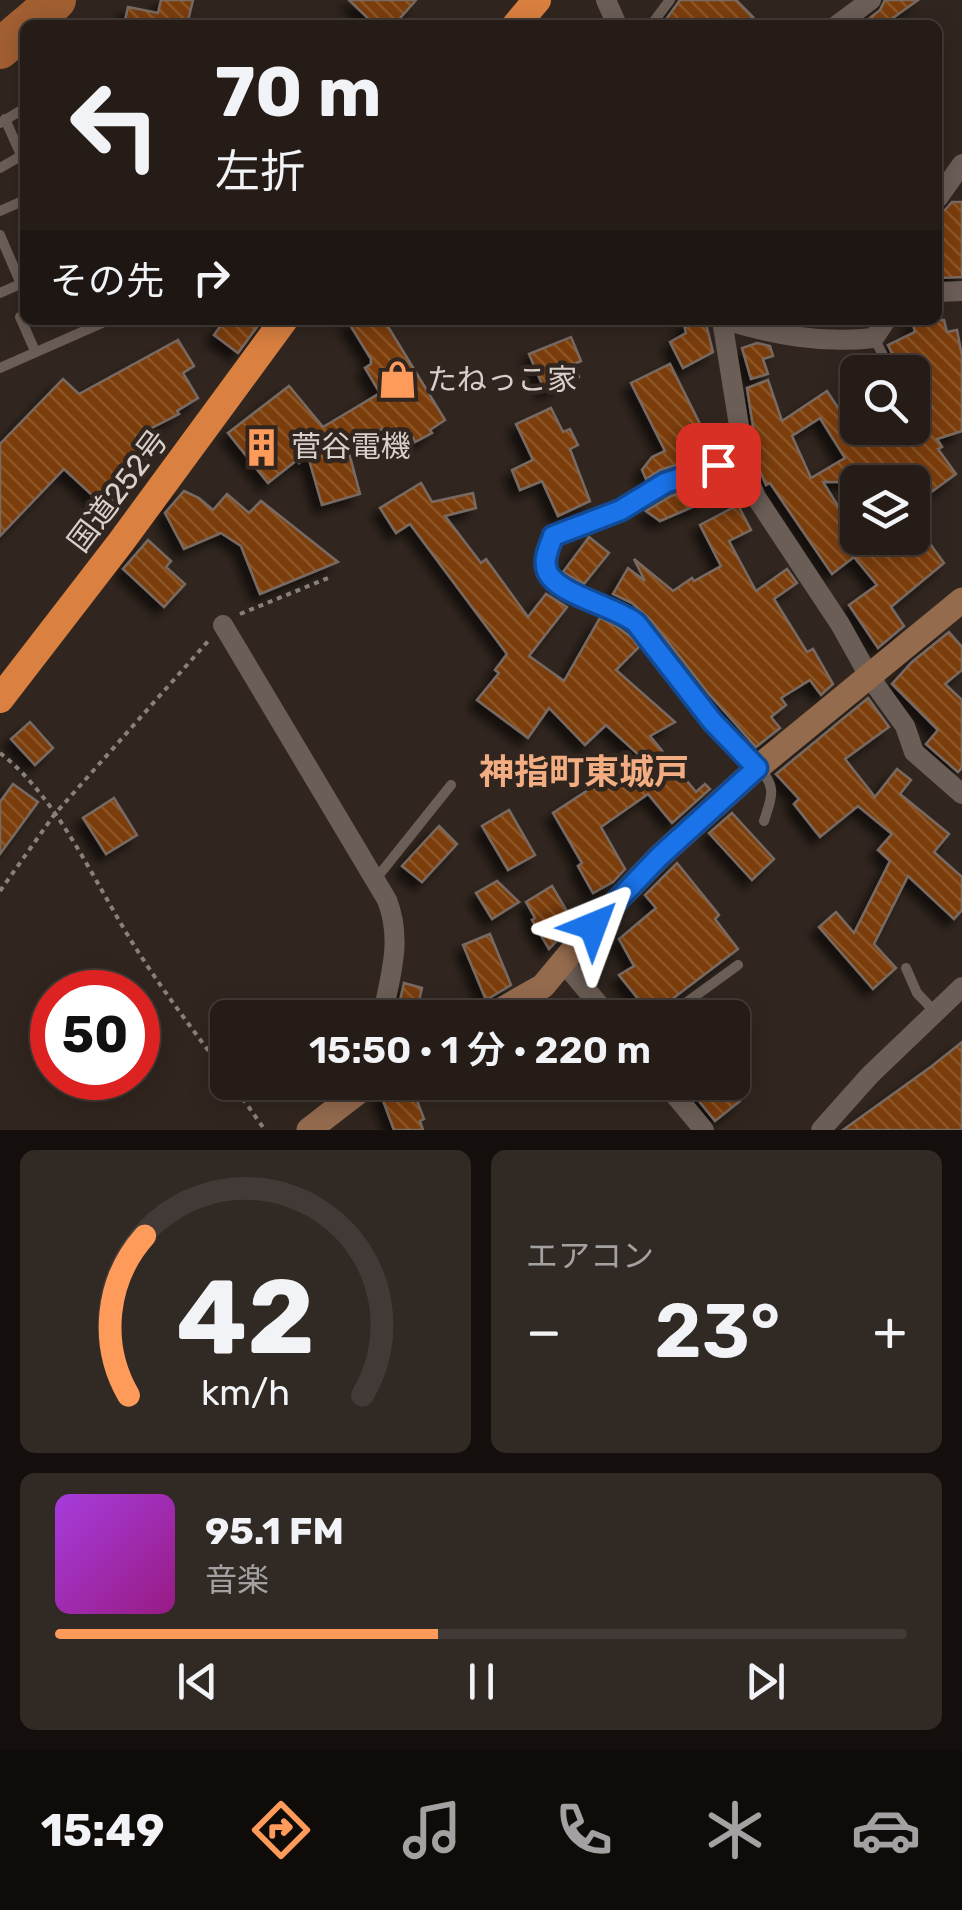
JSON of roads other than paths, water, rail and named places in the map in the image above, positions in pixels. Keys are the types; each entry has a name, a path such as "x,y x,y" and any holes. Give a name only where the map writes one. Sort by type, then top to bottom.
{"highway":[{"path":"520,20 537,0"},
{"name":"国道252号","path":"0,698 121,542 280,325"}],"main road":[{"path":"519,1000 543,986 660,856 757,768 962,600"},
{"path":"309,1130 348,1100"}],"street":[{"path":"844,20 871,0"},
{"path":"942,192 962,164"},
{"path":"725,325 747,475 756,496 840,624 869,676 905,726 914,752 962,794"},
{"path":"741,325 772,334 844,341 880,329"},
{"path":"744,456 665,483 621,510 553,536 546,571 552,581 570,593 601,603 636,623 712,721 757,768"},
{"path":"223,625 375,880 394,919 396,951 386,1000"},
{"path":"564,963 595,1000"},
{"path":"820,1130 962,987"},
{"path":"679,1100 704,1130"}],"lane":[{"path":"655,20 670,0"},
{"path":"3,121 20,142"},
{"path":"0,236 5,262"},
{"path":"23,325 35,352"},
{"path":"0,368 92,325"},
{"path":"880,329 887,355"},
{"path":"757,768 768,778 774,792 764,821"},
{"path":"375,880 451,785"},
{"path":"690,1000 738,965"},
{"path":"906,968 917,993 936,1012"}],"waterway":[{"path":"34,20 56,0"},
{"path":"0,49 20,31"}],"place":[{"name":"たねっこ家","path":"397,380"},
{"name":"菅谷電機","path":"261,447"}],"district":[{"name":"神指町東城戸","path":"584,772"}]}
